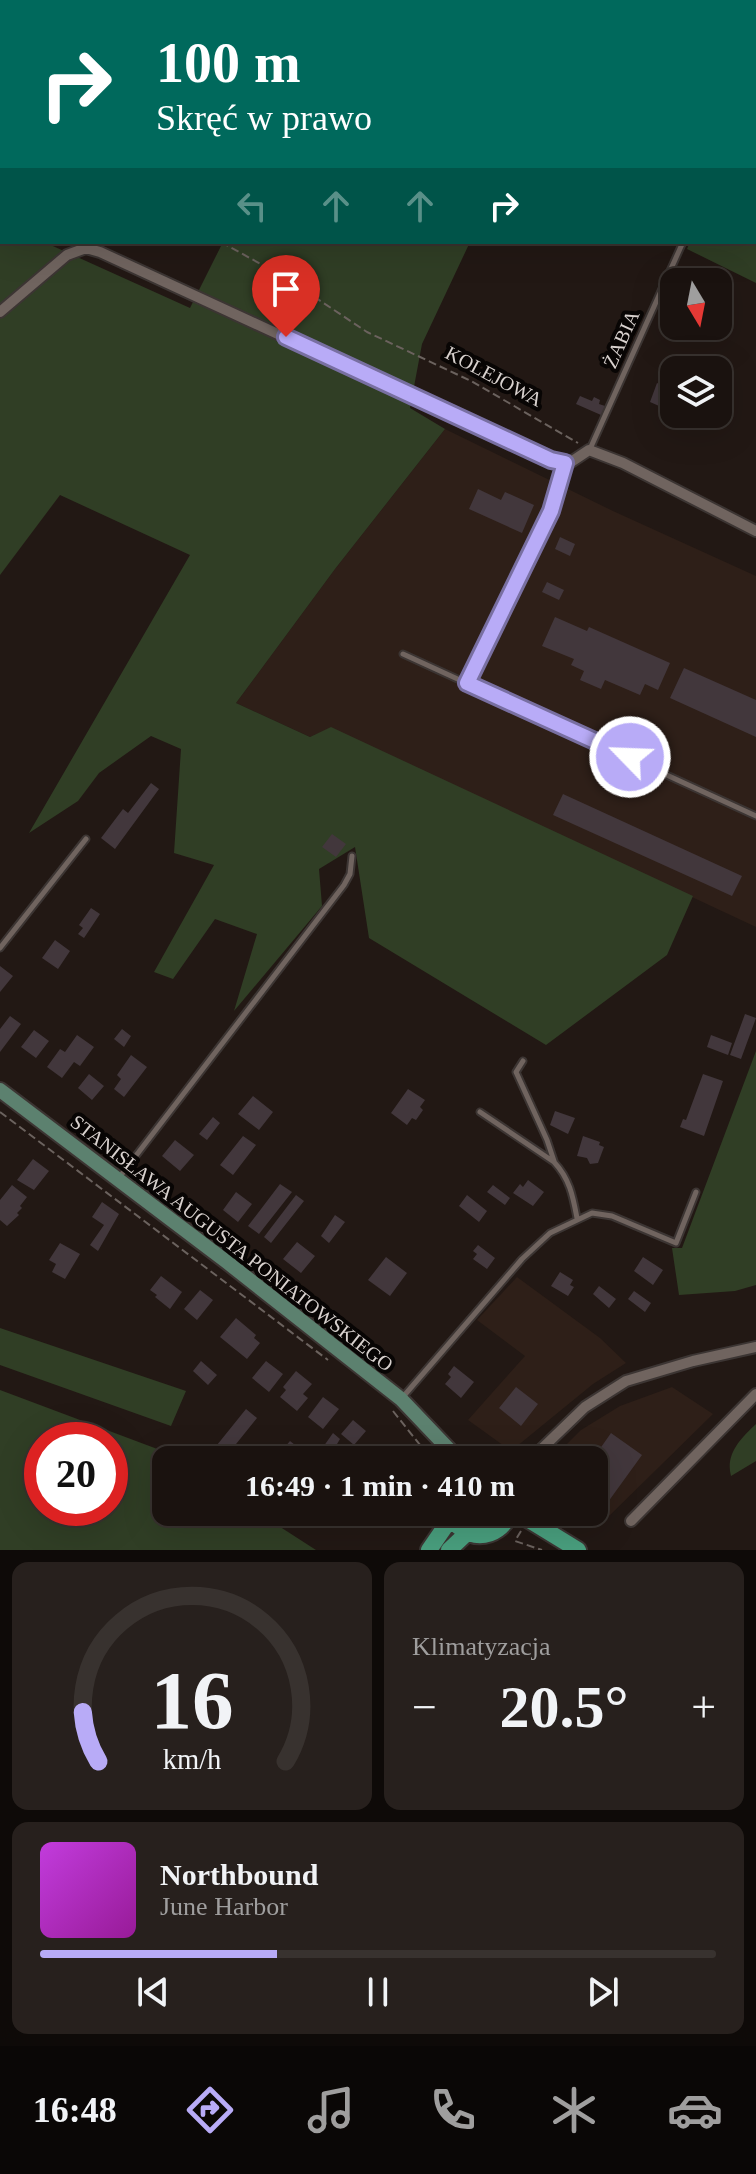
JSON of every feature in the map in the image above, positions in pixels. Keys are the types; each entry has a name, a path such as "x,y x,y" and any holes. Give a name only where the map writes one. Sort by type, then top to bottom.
{"main road":[{"name":"STANISŁAWA AUGUSTA PONIATOWSKIEGO","path":"0,1090 118,1179 445,1446"},
{"name":"STANISŁAWA AUGUSTA PONIATOWSKIEGO","path":"433,1434 439,1446"},
{"path":"429,1550 443,1526"},
{"path":"457,1526 467,1533 480,1536 490,1535 501,1528 521,1531 571,1547"},
{"path":"537,1526 571,1547"},
{"path":"449,1550 467,1533"}],"street":[{"path":"0,312 67,255 86,248 100,252 551,460 571,462 589,450 623,463 756,531"},
{"path":"544,1446 585,1407 626,1381 756,1347"},
{"path":"631,1521 756,1394"}],"lane":[{"name":"ŻABIA","path":"589,450 682,244"},
{"path":"467,683 551,511 565,463"},
{"path":"403,654 756,816"},
{"path":"0,948 86,839"},
{"path":"118,1179 344,885 350,874 352,856"},
{"path":"523,1061 516,1072 554,1162"},
{"path":"480,1112 564,1172 572,1191 577,1218"},
{"path":"394,1402 522,1259 550,1233 592,1213 612,1216 676,1243 696,1192"}],"path":[{"name":"KOLEJOWA","path":"225,244 286,278 367,332 471,381 589,450"},
{"path":"0,1112 333,1363"},
{"path":"394,1402 423,1446"},
{"path":"515,1541 542,1550"}],"shaded area":[{"path":"445,429 756,576 756,927 331,728 310,737 236,703 335,569"},
{"path":"517,1277 600,1338 626,1363 593,1384 517,1446 504,1446 468,1420 525,1356 477,1320"},
{"path":"672,1387 713,1414 608,1517 608,1446 565,1446 581,1430 620,1406"}],"green space":[{"path":"0,244 48,244 190,308 222,244 469,244 422,344 410,408 445,429 335,569 236,703 310,737 331,727 693,896 667,955 546,1045 369,938 355,847 319,869 322,906 234,1011 257,934 215,919 173,979 154,972 214,865 174,853 181,749 151,736 99,773 78,801 29,833 190,555 60,495 0,575"},
{"path":"689,244 756,244 756,283 732,271 732,268 726,268 687,249"},
{"path":"756,1051 756,1285 735,1291 679,1295 672,1248 682,1248"},
{"path":"0,1328 186,1391 171,1426 0,1365"},
{"path":"0,1390 85,1422 24,1422 24,1526 128,1526 128,1438 152,1447 152,1526 279,1526 316,1550 0,1550"},
{"path":"756,1424 756,1461 731,1476 732,1454"}],"building":[{"path":"657,383 660,384 660,406 650,402"},
{"path":"580,396 592,401 594,397 600,400 599,404 605,406 601,415 576,404"},
{"path":"478,489 501,500 505,492 534,505 522,533 469,509"},
{"path":"560,537 575,544 570,556 555,549"},
{"path":"547,582 564,590 559,600 542,592"},
{"path":"555,617 587,631 589,627 670,663 658,690 645,684 640,695 605,680 601,689 580,680 584,671 571,665 574,659 542,646"},
{"path":"684,668 756,700 756,737 670,698"},
{"path":"151,783 159,789 115,849 101,838 123,809 128,813"},
{"path":"563,794 742,876 732,896 553,815"},
{"path":"332,834 346,844 336,857 322,847"},
{"path":"91,908 100,914 84,938 78,934 83,928 79,925"},
{"path":"55,940 70,951 58,969 42,958"},
{"path":"0,966 13,976 0,992"},
{"path":"745,1014 756,1018 741,1059 730,1055"},
{"path":"10,1016 21,1024 0,1052 0,1029"},
{"path":"122,1029 131,1036 124,1047 114,1039"},
{"path":"34,1030 49,1041 36,1058 21,1047"},
{"path":"77,1035 94,1047 80,1066 74,1062 62,1078 47,1067 60,1049 65,1052"},
{"path":"711,1035 732,1043 728,1055 707,1047"},
{"path":"131,1055 147,1067 124,1097 114,1089 121,1079 117,1075"},
{"path":"89,1074 104,1086 92,1100 78,1088"},
{"path":"703,1074 723,1081 704,1136 680,1127 683,1119 686,1120"},
{"path":"408,1089 425,1100 416,1120 412,1118 407,1125 391,1113"},
{"path":"253,1096 273,1112 259,1130 238,1114"},
{"path":"555,1111 575,1118 568,1134 550,1125"},
{"path":"213,1117 220,1123 207,1140 199,1134"},
{"path":"243,1136 256,1145 233,1175 220,1165"},
{"path":"583,1136 600,1142 599,1145 604,1147 598,1163 590,1164 587,1158 577,1156"},
{"path":"175,1140 194,1155 180,1171 162,1156"},
{"path":"33,1159 49,1171 34,1190 17,1180"},
{"path":"528,1180 544,1192 533,1206 513,1193"},
{"path":"280,1184 292,1192 259,1234 248,1226"},
{"path":"12,1185 27,1197 20,1206 19,1215 7,1226 0,1220 0,1200"},
{"path":"493,1185 510,1198 505,1205 487,1192"},
{"path":"236,1192 252,1204 238,1222 223,1210"},
{"path":"296,1195 304,1201 271,1243 264,1237"},
{"path":"467,1195 487,1211 479,1222 459,1206"},
{"path":"102,1202 119,1214 98,1251 90,1245 104,1225 92,1217"},
{"path":"335,1215 345,1222 329,1243 321,1236"},
{"path":"297,1242 315,1256 301,1273 283,1259"},
{"path":"60,1243 80,1254 65,1279 52,1272 56,1264 49,1260"},
{"path":"478,1245 495,1258 487,1269 473,1259 477,1254 473,1251"},
{"path":"386,1257 407,1273 390,1296 368,1280"},
{"path":"643,1257 663,1270 653,1285 634,1271"},
{"path":"560,1272 573,1280 570,1285 574,1287 568,1296 551,1286"},
{"path":"161,1276 182,1292 170,1309 150,1290"},
{"path":"599,1286 616,1299 609,1308 593,1294"},
{"path":"200,1290 213,1300 197,1320 184,1309"},
{"path":"634,1291 651,1303 645,1312 628,1299"},
{"path":"236,1318 256,1335 254,1338 260,1343 247,1359 220,1337"},
{"path":"201,1361 217,1375 208,1385 193,1371"},
{"path":"266,1361 283,1374 269,1392 252,1378"},
{"path":"454,1366 474,1382 461,1398 445,1384"},
{"path":"296,1371 312,1384 303,1394 308,1398 297,1411 280,1397 286,1390 283,1387"},
{"path":"516,1387 538,1404 521,1426 499,1408"},
{"path":"323,1397 339,1409 323,1429 308,1417"},
{"path":"246,1409 257,1418 234,1446 217,1445"},
{"path":"353,1420 366,1431 354,1445 341,1434"},
{"path":"333,1433 340,1439 336,1446 324,1446"},
{"path":"611,1433 642,1455 608,1502 608,1446 602,1446"}],"route":[{"path":"286,337 551,460 565,463 551,511 467,683 630,757"}]}
